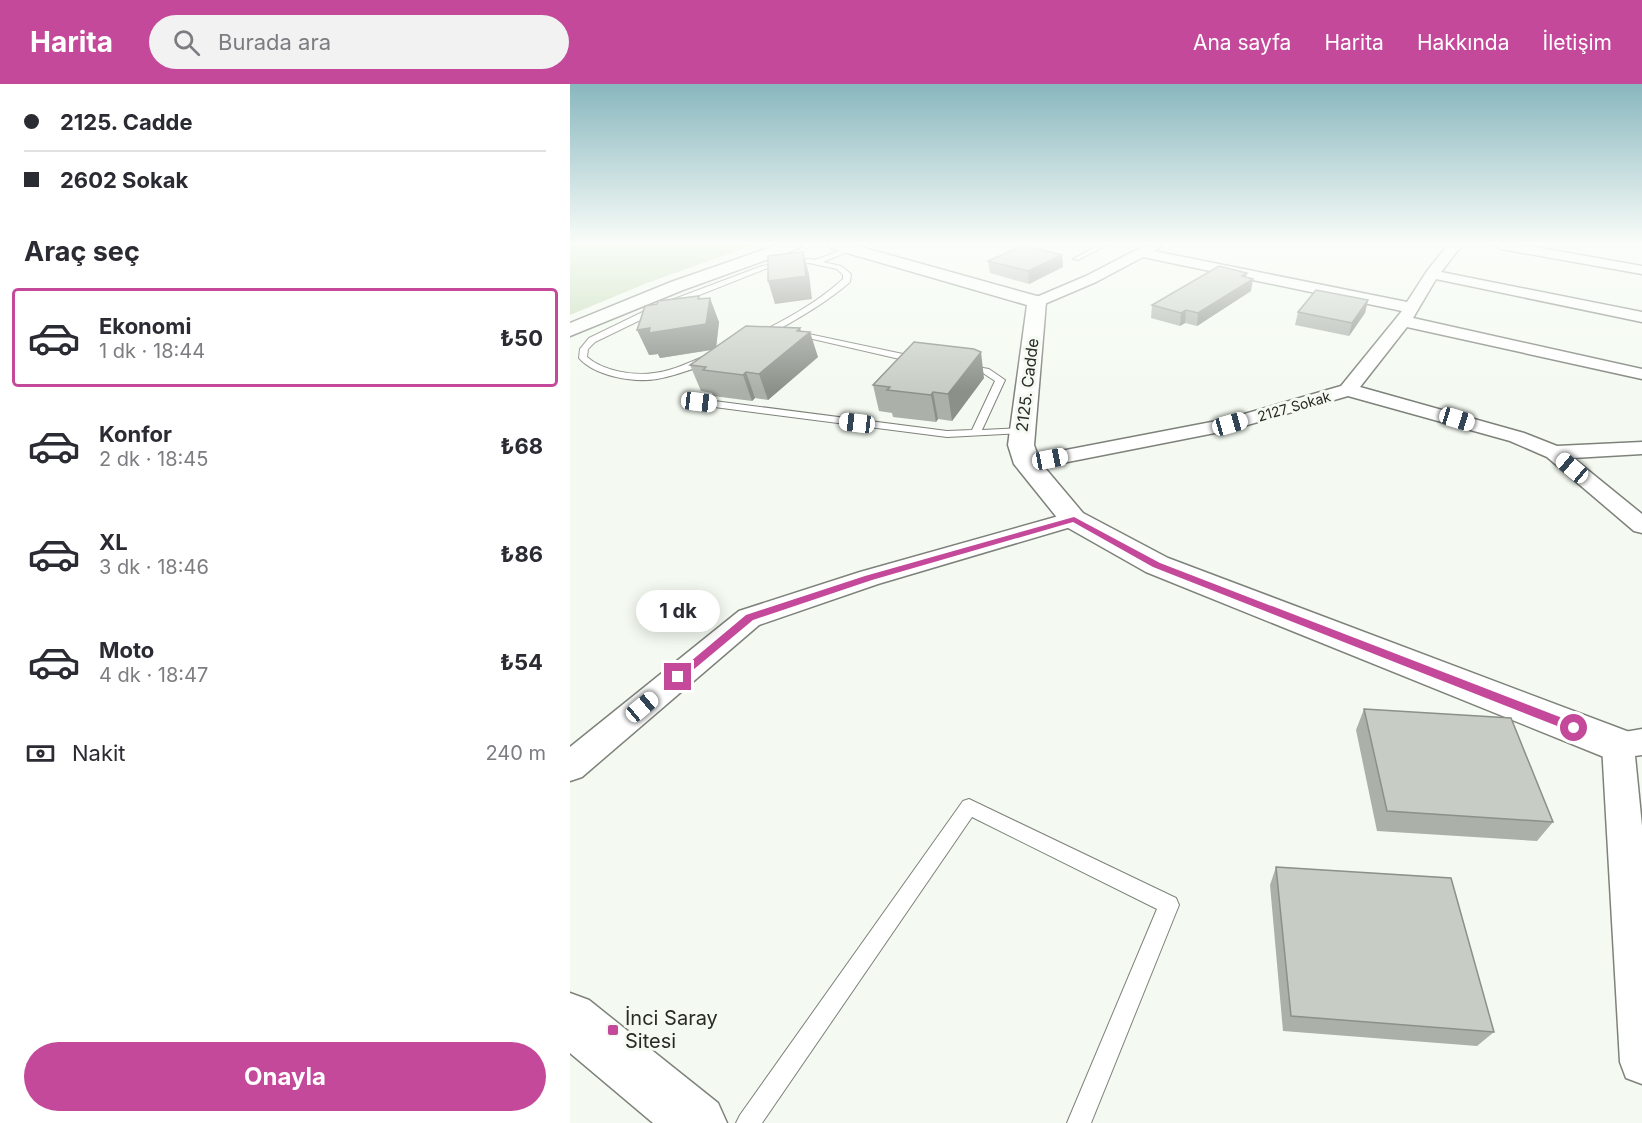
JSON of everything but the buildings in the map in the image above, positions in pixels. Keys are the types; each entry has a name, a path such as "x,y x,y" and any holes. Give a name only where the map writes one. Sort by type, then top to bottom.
{"street":[{"path":"570,318 636,293"},
{"path":"570,330 659,293"},
{"path":"1007,293 1037,302 1055,293"},
{"path":"1316,293 1642,374"},
{"name":"2127 Sokak","path":"1027,464 1230,424 1348,390 1408,315 1421,293"},
{"path":"1527,293 1642,317"},
{"name":"2125. Cadde","path":"1037,302 1021,446 1027,464 1074,519 1157,565 1630,743"},
{"path":"1348,390 1517,437 1554,453 1642,526"},
{"path":"1554,453 1642,448"},
{"path":"570,767 749,618 869,578 1074,519"},
{"path":"1630,743 1642,1062"},
{"path":"570,1019 698,1123"}],"lane":[{"path":"696,293 656,309 592,340 584,349 583,358 596,367 636,377 665,374 688,367 798,314 831,293"},
{"path":"807,335 896,357 928,362"},
{"path":"950,365 986,371 1000,380 975,434"},
{"path":"699,402 947,434 1021,431"},
{"path":"748,1123 969,807 1169,905 1079,1123"}],"green space":[{"path":"570,293 622,293 570,315"}],"place":[{"name":"İnci Saray Sitesi","path":"613,1030"}],"route":[{"path":"678,677 749,618 869,578 1074,519 1157,565 1574,728"}]}
